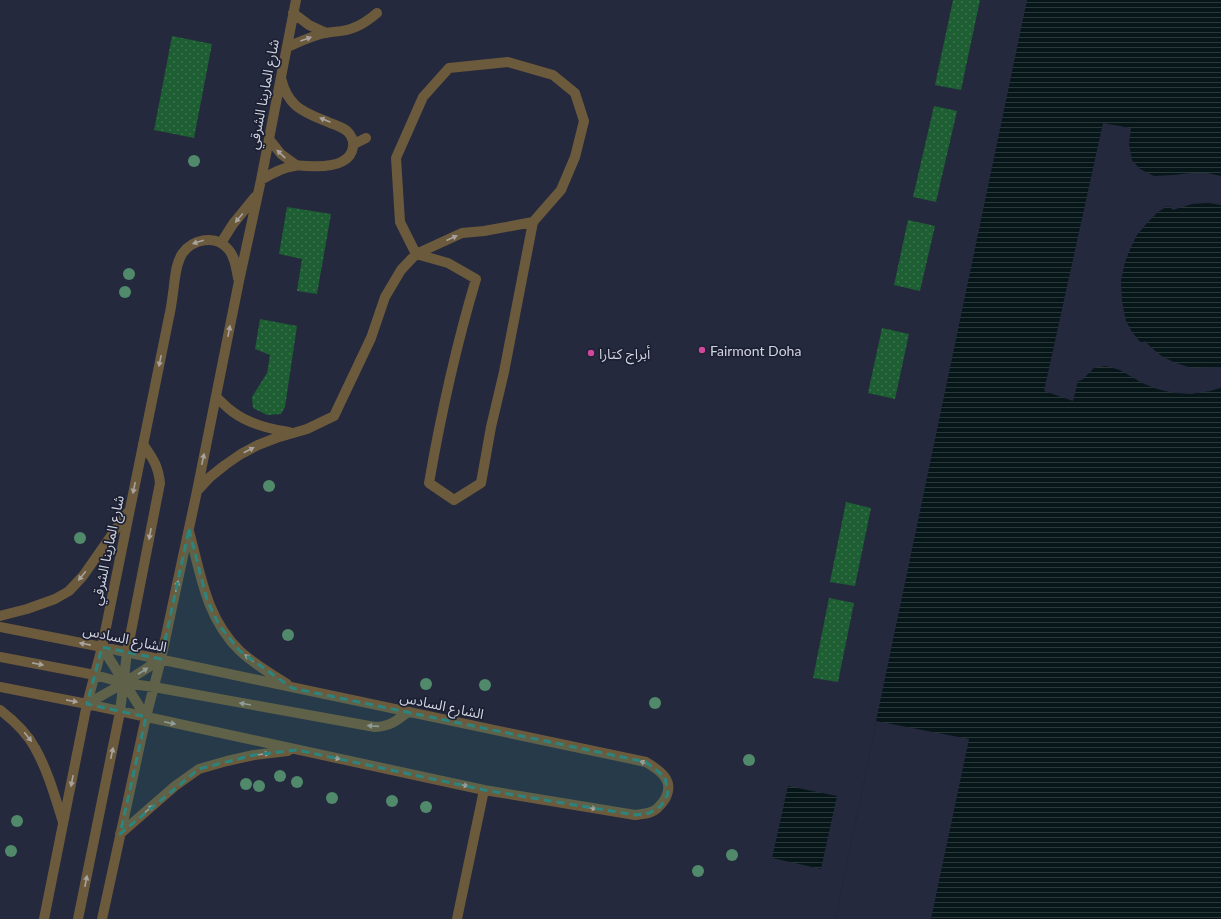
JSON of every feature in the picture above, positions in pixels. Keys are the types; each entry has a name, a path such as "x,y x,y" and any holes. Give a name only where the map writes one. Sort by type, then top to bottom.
{"street":[{"name":"شارع المارينا الشرقي","path":"102,919 189,529 261,180 296,0"},
{"path":"293,14 309,25 326,33"},
{"path":"287,47 326,33 340,32 353,28 377,14"},
{"path":"508,62 553,75 575,93 584,121 575,157 561,190 533,222 481,483 454,500 429,483 447,388 476,279 448,263 416,254 400,222 396,158 423,97 448,68 508,62"},
{"path":"261,180 278,171 296,166 322,166 343,162 350,157 354,144 350,134 343,128 302,111 293,104 287,96 280,77"},
{"path":"354,144 366,138"},
{"path":"269,140 281,154 296,166"},
{"name":"شارع المارينا الشرقي","path":"221,243 233,224 258,194"},
{"path":"197,491 210,477 241,454 258,445 307,429 334,416 371,338 385,297 401,270 416,254 462,233 484,231 533,222"},
{"name":"شارع المارينا الشرقي","path":"44,919 87,704 102,647 144,444 169,317 177,264 182,253 189,246 195,242 212,240 221,243 228,249 233,257 239,281"},
{"path":"216,397 233,412 252,423 272,430 294,432"},
{"path":"78,919 120,712 128,652 160,483 159,470 144,444"},
{"path":"0,616 55,600 69,591 83,576 130,510"},
{"path":"189,529 207,600 219,625 240,651 257,665 292,688"},
{"name":"الشارع السادس","path":"0,627 128,652 646,762 659,769 665,777 668,785 668,794 661,806 650,813 635,815 484,790 87,704 0,687"},
{"path":"102,647 146,717"},
{"path":"0,656 95,675 124,683 154,687 375,727 383,727 392,724 408,712"},
{"path":"87,704 124,683 161,659"},
{"path":"0,710 12,719 35,747 49,776 63,823"},
{"path":"120,834 175,786 199,769 247,756 297,750"},
{"path":"457,919 484,790"}],"highlighted area":[{"path":"189,529 207,600 219,625 240,651 292,688 646,762 665,777 668,794 661,806 650,813 635,815 484,790 297,750 254,755 199,769 120,834 146,717 87,704 102,647 161,659"}],"green space":[{"path":"953,0 980,0 961,90 935,85"},
{"path":"172,36 212,44 194,138 154,130"},
{"path":"934,106 957,111 936,202 913,197"},
{"path":"287,207 331,214 317,294 297,291 302,259 279,254"},
{"path":"908,220 935,226 920,291 894,285"},
{"path":"260,319 297,326 285,407 281,414 267,415 253,408 252,397 267,373 270,355 255,349"},
{"path":"882,328 909,334 895,399 868,393"},
{"path":"846,502 871,508 855,586 830,582"},
{"path":"829,598 854,603 838,682 813,678"}],"shaded area":[{"path":"1027,0 1221,0 1221,919 836,919"},
{"path":"788,786 837,796 821,869 772,858"}],"pier":[{"path":"1103,123 1131,128 1129,144 1132,160 1140,169 1154,176 1208,173 1221,176 1221,205 1208,203 1192,204 1173,210 1168,206 1158,212 1148,222 1137,235 1131,247 1125,262 1121,281 1122,301 1126,321 1132,332 1141,343 1145,341 1163,357 1192,368 1221,367 1221,388 1191,394 1174,393 1157,389 1142,383 1120,370 1106,366 1094,368 1082,380 1078,381 1073,401 1044,391"},
{"path":"876,721 969,739 931,919 836,919"}],"place":[{"name":"Fairmont Doha","path":"702,350"},
{"name":"أبراج كتارا","path":"591,353"}]}
